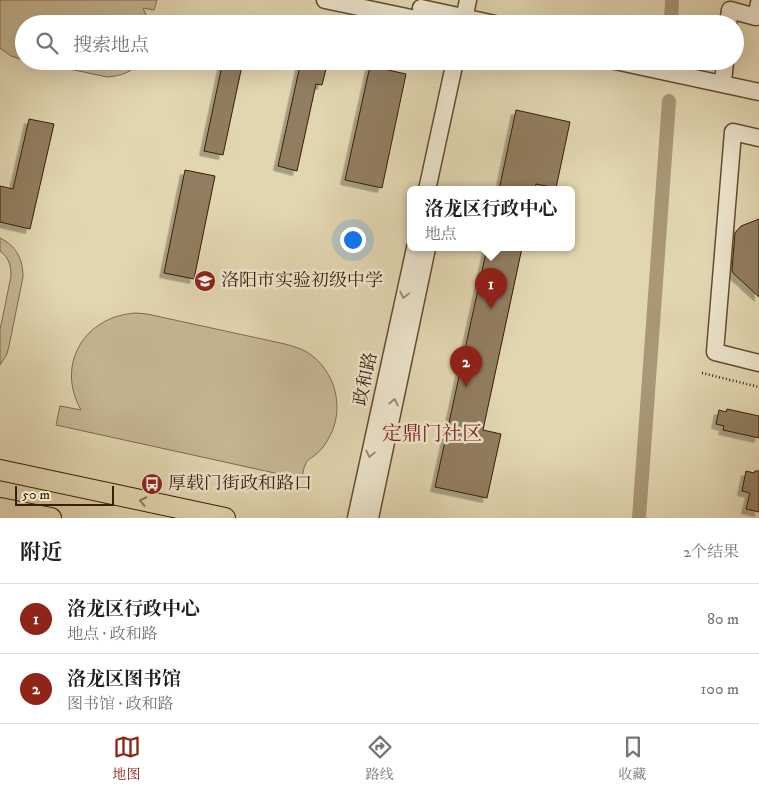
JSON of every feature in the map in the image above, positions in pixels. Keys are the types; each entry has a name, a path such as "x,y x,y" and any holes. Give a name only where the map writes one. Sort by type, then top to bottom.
{"main road":[{"path":"0,470 225,518"},
{"path":"0,508 51,518"}],"street":[{"path":"325,0 397,15"},
{"path":"381,0 444,15"},
{"path":"468,0 469,15"},
{"path":"472,15 479,0"},
{"path":"729,15 730,10 756,17 759,3"},
{"path":"428,186 453,70"},
{"path":"440,186 464,70"},
{"path":"697,70 724,73 759,92"},
{"path":"710,70 759,80"},
{"path":"759,138 733,132 715,352 759,363"},
{"name":"政和路","path":"356,518 414,251"},
{"name":"政和路","path":"370,518 426,251"}],"path":[{"path":"702,373 759,387"}],"shaded area":[{"path":"0,0 157,0 154,10 143,8 146,15 15,15 15,57 0,48"},
{"path":"74,70 131,70 117,76 107,77"},
{"path":"0,238 11,245 18,254 22,265 23,277 7,354 0,365 0,330 11,268 6,256 0,251"},
{"path":"136,313 285,344 307,352 317,360 332,381 337,405 336,418 333,430 324,445 318,453 308,460 302,479 56,425 60,406 81,410 74,393 71,376 74,360 80,345 89,333 102,323 118,316"}],"building":[{"path":"221,70 241,70 223,155 204,151"},
{"path":"299,70 326,70 322,85 316,84 297,171 278,166"},
{"path":"369,70 388,70 406,74 382,188 345,180"},
{"path":"516,110 570,122 556,186 536,184 536,186 500,186"},
{"path":"29,119 54,124 30,229 0,222 0,186 13,189"},
{"path":"185,170 215,176 194,279 164,273"},
{"path":"759,219 759,297 732,270 735,233 741,226"},
{"path":"486,251 521,251 483,430 501,434 487,498 435,487"},
{"path":"727,409 759,416 759,438 723,430 724,426 716,424 719,410 726,412"},
{"path":"746,471 754,473 759,471 759,512 746,509 750,493 742,491"}],"waterway":[{"path":"671,15 672,0"},
{"path":"639,518 669,101"}],"place":[{"name":"洛阳市实验初级中学","path":"205,281"},
{"name":"洛龙区行政中心","path":"491,309"},
{"name":"洛龙区图书馆","path":"466,387"},
{"name":"厚载门街政和路口","path":"152,484"}],"district":[{"name":"定鼎门社区","path":"432,434"}]}
